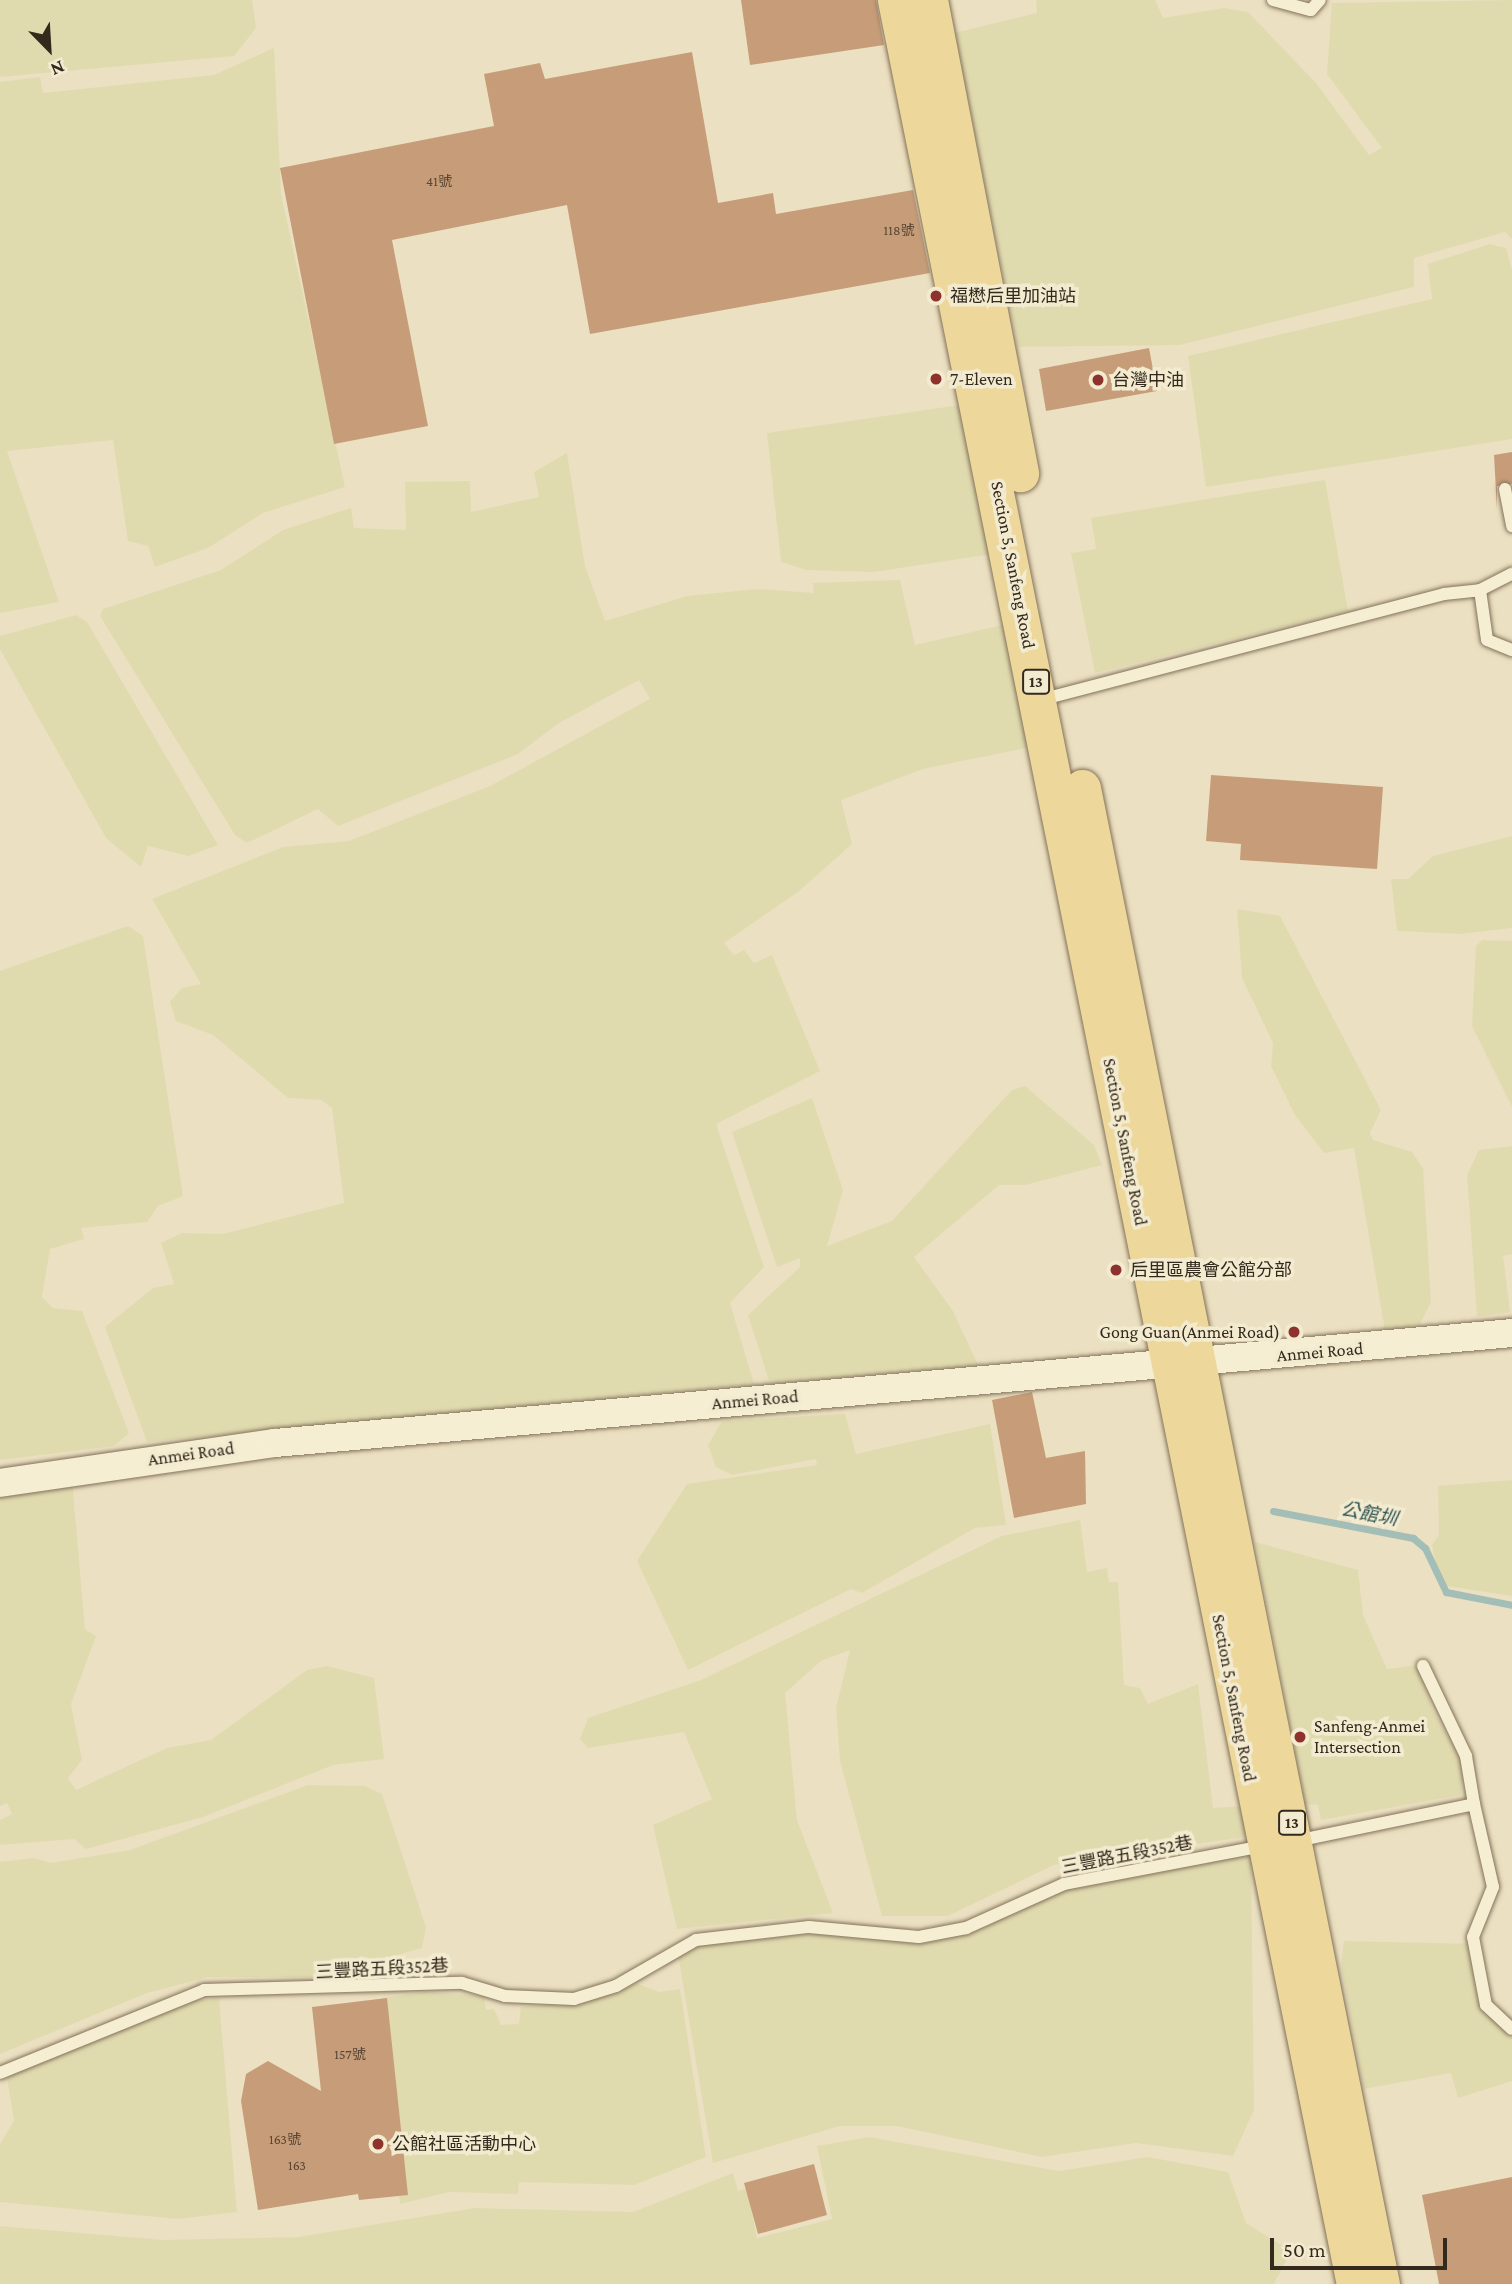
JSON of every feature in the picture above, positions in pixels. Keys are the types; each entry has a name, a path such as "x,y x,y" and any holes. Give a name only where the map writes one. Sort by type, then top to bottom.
{"main road":[{"name":"Section 5, Sanfeng Road","path":"912,1 1280,1843 1381,2284"},
{"name":"Section 5, Sanfeng Road","path":"1280,1843 1355,2284"}],"street":[{"name":"Anmei Road","path":"0,1483 275,1443 1512,1333"}],"lane":[{"path":"1273,0 1311,10 1320,0"},
{"path":"1505,489 1512,526"},
{"path":"1052,700 1444,594 1480,590 1512,574"},
{"path":"1480,590 1488,640 1512,650"},
{"path":"1423,1666 1466,1756 1493,1887 1473,1937 1486,2005 1512,2028"},
{"name":"三豐路五段352巷","path":"0,2073 204,1990 463,1983 505,1996 575,1998 616,1986 696,1940 808,1927 919,1937 966,1928 1064,1884 1474,1804"}],"shaded area":[{"path":"0,0 252,0 256,28 234,56 0,77"},
{"path":"1036,0 1155,0 1163,18 1224,8 1248,12 1316,83 1369,155 1382,148 1327,74 1332,3 1512,0 1512,239 1505,232 1414,258 1414,287 1180,345 1018,347 954,33 1037,13"},
{"path":"274,48 281,194 345,487 263,513 208,548 155,567 148,546 128,541 113,440 7,451 59,602 0,613 0,82 40,77 43,93 214,75"},
{"path":"1490,244 1506,248 1512,270 1512,439 1206,487 1188,356 1432,299 1428,264"},
{"path":"960,405 992,554 874,572 806,570 781,562 767,433"},
{"path":"567,453 585,566 605,621 687,596 757,589 814,593 813,583 900,580 915,645 1007,624 1031,747 923,769 841,800 852,844 798,892 724,943 734,955 744,950 754,963 772,955 820,1071 716,1124 764,1267 730,1303 754,1384 147,1442 105,1327 153,1288 174,1284 161,1243 182,1233 223,1234 344,1203 332,1108 321,1100 288,1098 213,1035 176,1021 170,1002 182,988 201,984 152,899 283,847 349,841 490,786 650,699 639,680 559,723 518,754 338,826 318,809 247,843 235,835 100,616 103,609 221,570 283,530 351,508 354,528 406,530 405,482 470,481 471,512 539,497 534,472"},
{"path":"1325,480 1348,611 1095,673 1071,553 1096,549 1091,518"},
{"path":"76,615 87,622 218,845 189,856 148,846 141,867 106,838 0,649 0,636"},
{"path":"1512,836 1512,928 1460,934 1397,931 1391,879 1408,879 1433,856"},
{"path":"1237,909 1280,916 1381,1110 1370,1133 1373,1140 1412,1152 1423,1168 1431,1302 1420,1324 1385,1331 1354,1148 1324,1153 1295,1115 1271,1066 1273,1043 1242,978"},
{"path":"128,926 143,936 183,1196 158,1206 147,1222 81,1228 84,1239 50,1249 42,1297 53,1308 82,1311 129,1433 114,1446 0,1460 0,971"},
{"path":"1482,940 1512,941 1512,1107 1472,1026 1476,946"},
{"path":"1025,1086 1094,1145 1102,1165 1025,1185 999,1185 914,1257 953,1311 978,1365 770,1384 748,1315 800,1267 800,1258 777,1267 732,1132 812,1098 843,1190 827,1246 892,1221 1012,1090"},
{"path":"1512,1146 1512,1254 1503,1256 1510,1312 1477,1317 1467,1175 1479,1150"},
{"path":"845,1414 856,1454 990,1424 1006,1525 975,1528 862,1593 851,1589 688,1670 637,1561 687,1484 817,1465 816,1459 732,1475 716,1467 708,1445 722,1421"},
{"path":"72,1480 85,1629 96,1636 71,1704 82,1760 68,1778 76,1790 167,1748 211,1740 307,1670 327,1666 374,1678 384,1759 333,1765 203,1817 86,1849 74,1839 0,1845 0,1820 12,1814 7,1803 0,1806 0,1489"},
{"path":"1512,1480 1512,1596 1440,1585 1432,1545 1439,1535 1438,1486"},
{"path":"1080,1520 1087,1572 1107,1568 1109,1582 1118,1582 1124,1685 1140,1688 1148,1704 1198,1684 1213,1808 1244,1806 1251,1836 1054,1865 948,1916 882,1916 840,1761 836,1708 850,1650 821,1661 785,1693 797,1820 833,1913 677,1929 653,1825 712,1799 684,1732 588,1748 580,1739 588,1718 701,1680 1002,1536"},
{"path":"1255,1542 1358,1570 1363,1615 1387,1669 1418,1665 1432,1709 1463,1762 1461,1795 1321,1820 1318,1805 1305,1804"},
{"path":"308,1785 365,1786 382,1794 426,1927 422,1948 372,1962 375,1977 208,1977 147,1993 0,2054 0,1862 34,1858 51,1863 130,1850"},
{"path":"1251,1856 1254,2110 1233,2156 1136,2143 1042,2157 897,2126 840,2126 713,2163 677,1948 834,1931 903,1937 983,1920 1054,1881"},
{"path":"1344,1941 1477,1944 1496,2020 1512,2035 1512,2081 1458,2098 1451,2073 1364,2089 1341,1966"},
{"path":"636,1983 659,1992 680,1989 706,2157 634,2185 519,2182 518,2194 449,2192 400,2204 384,2076 382,1998 424,1992 484,1996 486,2010 494,2009 501,2025 519,2024 521,2007 580,2002"},
{"path":"219,1998 237,2212 178,2219 0,2202 0,2144 14,2121 6,2071 191,2001"},
{"path":"869,2137 1059,2171 1148,2157 1228,2172 1246,2223 1291,2251 1274,2284 0,2284 0,2226 163,2240 298,2237 475,2208 633,2212 733,2173 738,2191 747,2188 757,2238 832,2219 817,2146"}],"building":[{"path":"741,0 876,0 884,45 750,65"},
{"path":"692,52 718,203 773,193 776,214 913,190 930,273 590,334 567,205 392,240 428,426 334,444 280,168 494,126 484,74 540,63 545,79"},
{"name":"台灣中油","path":"1149,348 1157,391 1046,411 1039,369"},
{"path":"1512,452 1512,484 1497,486 1497,510 1494,455"},
{"path":"1211,775 1383,787 1377,869 1240,860 1241,844 1206,841"},
{"path":"1032,1392 1046,1458 1085,1451 1086,1504 1014,1518 992,1400"},
{"path":"387,1998 408,2195 359,2200 358,2194 258,2210 241,2101 246,2074 268,2061 321,2091 312,2007"},
{"path":"814,2164 827,2215 758,2234 744,2183"},
{"path":"1512,2177 1512,2284 1439,2284 1422,2195"}],"waterway":[{"name":"公館圳","path":"1273,1511 1413,1538 1425,1548 1446,1592 1512,1605"}],"place":[{"name":"福懋后里加油站","path":"936,296"},
{"name":"7-Eleven","path":"936,379"},
{"name":"台灣中油","path":"1098,380"},
{"name":"后里區農會公館分部","path":"1116,1270"},
{"name":"Gong Guan(Anmei Road)","path":"1294,1332"},
{"name":"Sanfeng-Anmei Intersection","path":"1300,1737"},
{"name":"公館社區活動中心","path":"378,2144"}]}
